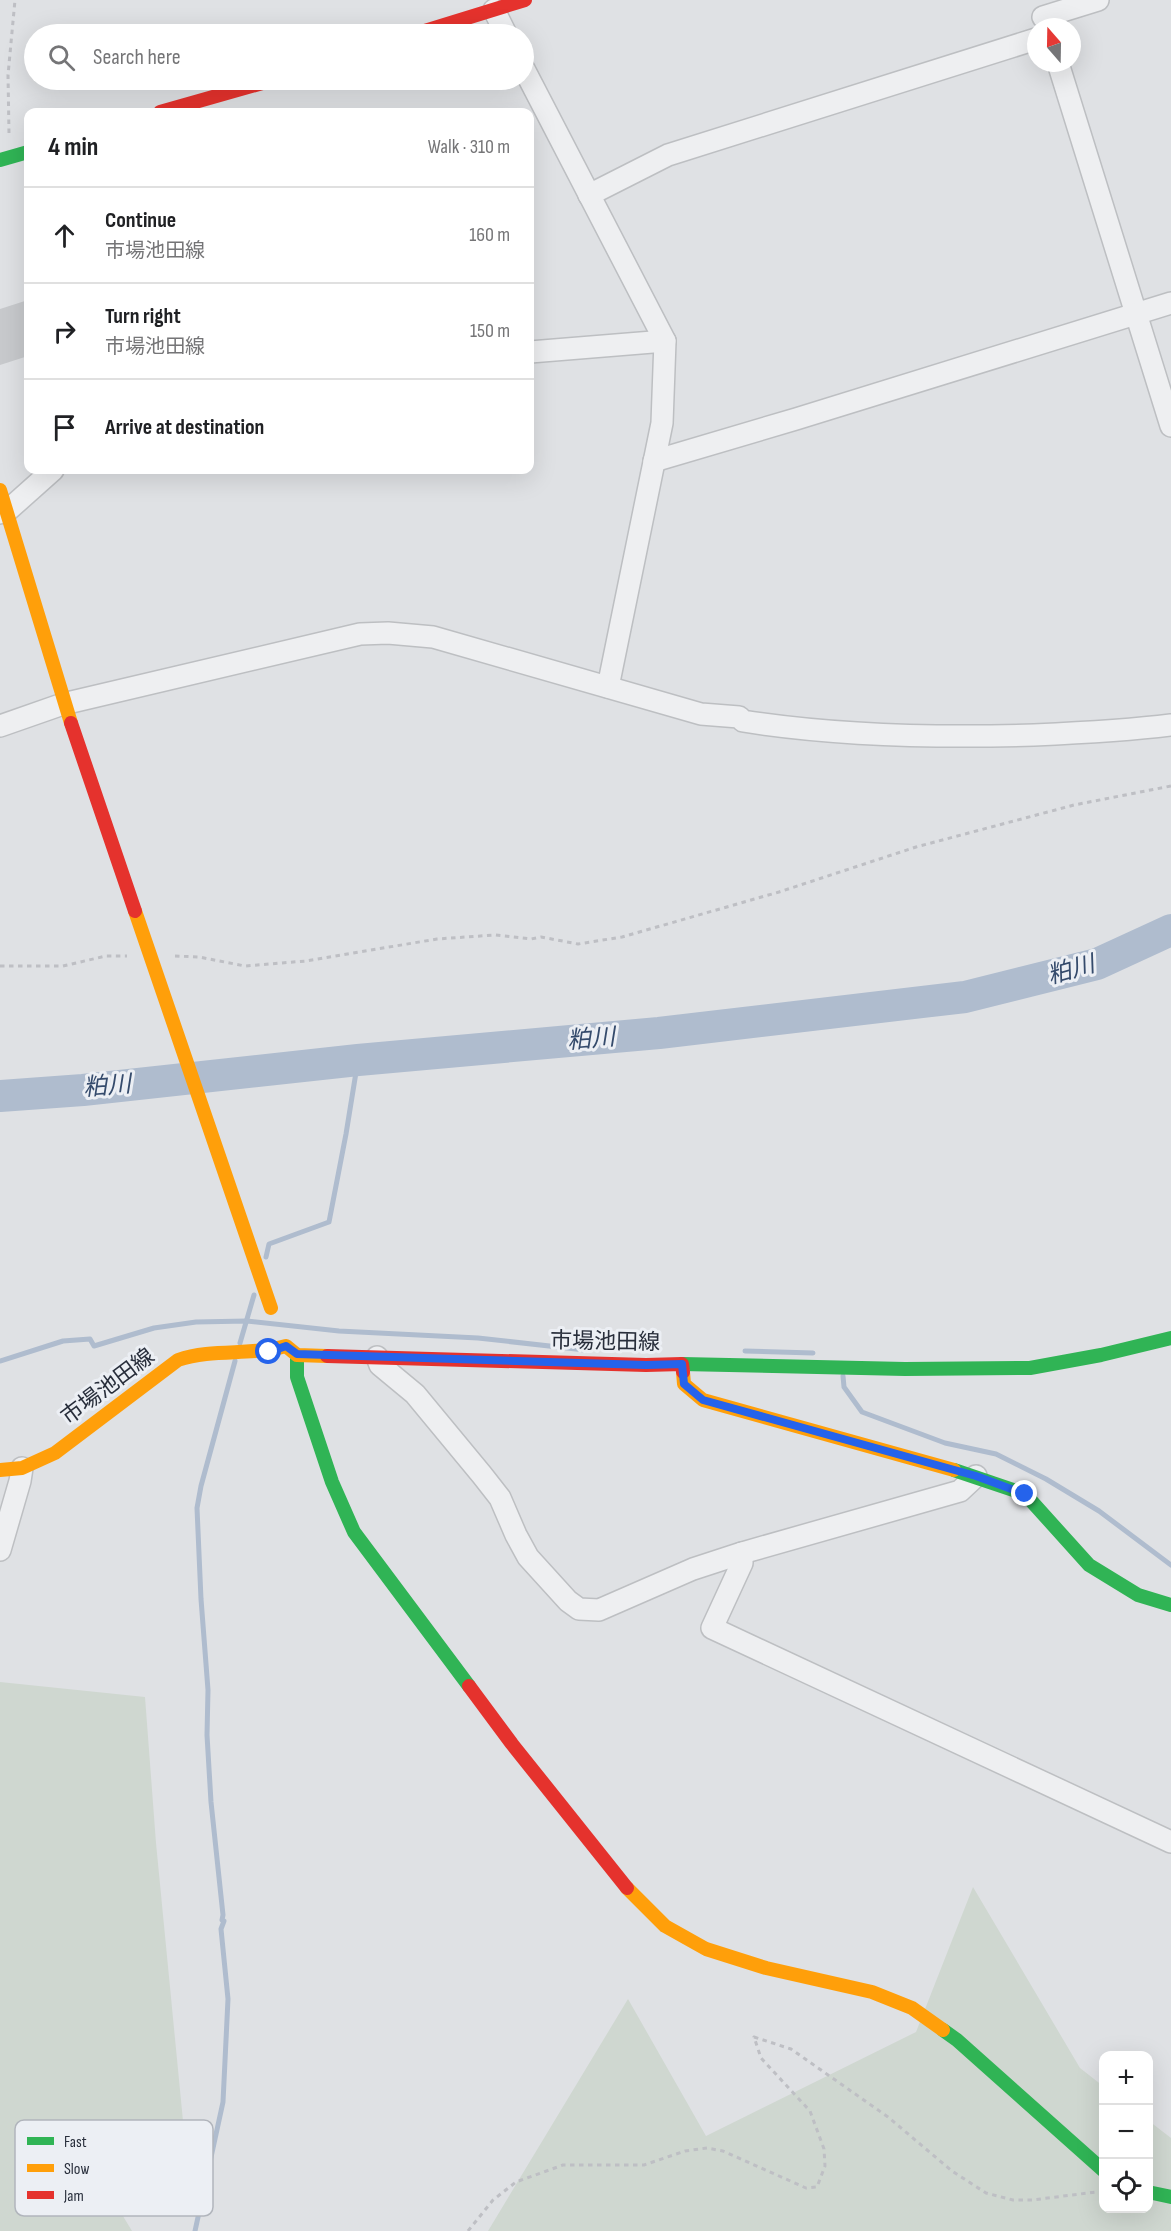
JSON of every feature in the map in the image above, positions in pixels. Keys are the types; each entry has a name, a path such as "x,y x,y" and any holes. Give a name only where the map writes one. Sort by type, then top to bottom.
{"street":[{"path":"448,24 525,0"},
{"path":"1043,15 1098,0"},
{"path":"494,10 501,24"},
{"path":"589,195 668,155 1027,42"},
{"path":"1061,72 1171,426"},
{"path":"534,88 665,340 662,423 608,687"},
{"path":"174,108 238,90"},
{"path":"0,160 24,153"},
{"path":"654,461 1171,303"},
{"path":"534,352 665,340"},
{"path":"4,512 48,474"},
{"path":"0,490 4,512 67,713 273,1313"},
{"path":"0,726 67,713 360,634 387,633 434,638 701,714 739,717 743,721 799,730 989,736 1125,731 1171,725"},
{"path":"682,1364 905,1369 1030,1368 1101,1356 1171,1338"},
{"path":"289,1346 332,1482 354,1533 512,1744 624,1885 665,1926 706,1949 766,1968 872,1992 912,2008 957,2040 1099,2167"},
{"name":"市場池田線","path":"0,1470 21,1468 55,1453 178,1360 196,1354 269,1352 289,1346 377,1357 646,1365 682,1364 684,1384 703,1400 976,1476 1025,1494 1089,1565 1138,1595 1171,1605"},
{"path":"377,1357 380,1365 415,1394 500,1497 528,1557 568,1601 579,1609 599,1610 693,1569 960,1491 976,1476"},
{"path":"0,1550 20,1481 21,1468"},
{"path":"742,1553 742,1563 712,1628 1171,1842"},
{"path":"1153,2193 1171,2197"}],"path":[{"path":"14,156 9,139 8,75 15,0"},
{"path":"164,956 199,957 245,966 306,961 436,939 484,935 531,939 541,937 578,944 611,939 779,892 916,847 1074,805 1171,786"},
{"path":"0,966 63,966 106,956 129,956"},
{"path":"468,2231 493,2200 516,2182 563,2165 644,2164 685,2151 707,2148 723,2151 806,2188 817,2187 825,2166 824,2149 810,2111 761,2058 754,2037 791,2049 888,2117 952,2171 986,2193 1013,2200 1032,2200 1099,2192"}],"shaded area":[{"path":"0,1682 145,1697 156,1843 183,2120 15,2120 15,2216 123,2216 132,2231 0,2231"},
{"path":"973,1887 1080,2068 1099,2083 1099,2213 1153,2213 1153,2124 1171,2138 1171,2231 488,2231 628,1999 706,2136 916,2032"}],"building":[{"path":"24,301 24,357 0,365 0,309"}],"waterway":[{"name":"粕川","path":"0,1096 83,1090 358,1060 659,1033 965,997 1097,964 1171,930"},
{"path":"266,1257 269,1244 329,1222 358,1060"},
{"path":"240,1343 254,1295"},
{"path":"0,1361 63,1341 90,1339 94,1346 154,1328 196,1322 247,1321 339,1331 478,1338 585,1350"},
{"path":"745,1351 813,1353"},
{"path":"213,2148 223,2102 228,1999 221,1929 224,1921 222,1920 211,1802 207,1735 208,1690 197,1508 235,1361"},
{"path":"843,1376 844,1387 862,1412 945,1443 996,1454 1046,1479 1099,1511 1171,1565"},
{"path":"195,2231 198,2216"}],"traffic: fast":[{"path":"0,160 24,153"},
{"path":"682,1364 905,1369 1030,1368 1101,1355 1171,1338"},
{"path":"297,1355 297,1377 332,1482 354,1532 469,1686"},
{"path":"954,1470 1025,1494 1089,1565 1138,1595 1171,1605"},
{"path":"943,2030 1099,2167"},
{"path":"1153,2193 1171,2197"}],"traffic: slow":[{"path":"0,490 71,723"},
{"path":"135,911 271,1308"},
{"path":"0,1470 22,1468 55,1453 178,1360 205,1354 259,1351 286,1346 297,1355 327,1356"},
{"path":"683,1372 684,1384 703,1400 954,1470"},
{"path":"627,1888 665,1926 706,1949 766,1968 872,1992 912,2008 943,2030"}],"traffic: jam":[{"path":"447,24 525,0"},
{"path":"174,108 238,90"},
{"path":"71,723 135,911"},
{"path":"327,1356 646,1365 682,1364 683,1372"},
{"path":"469,1686 512,1744 627,1888"}],"route":[{"path":"269,1352 286,1346 297,1354 646,1365 682,1364 684,1384 703,1400 976,1476 1025,1494"}]}
